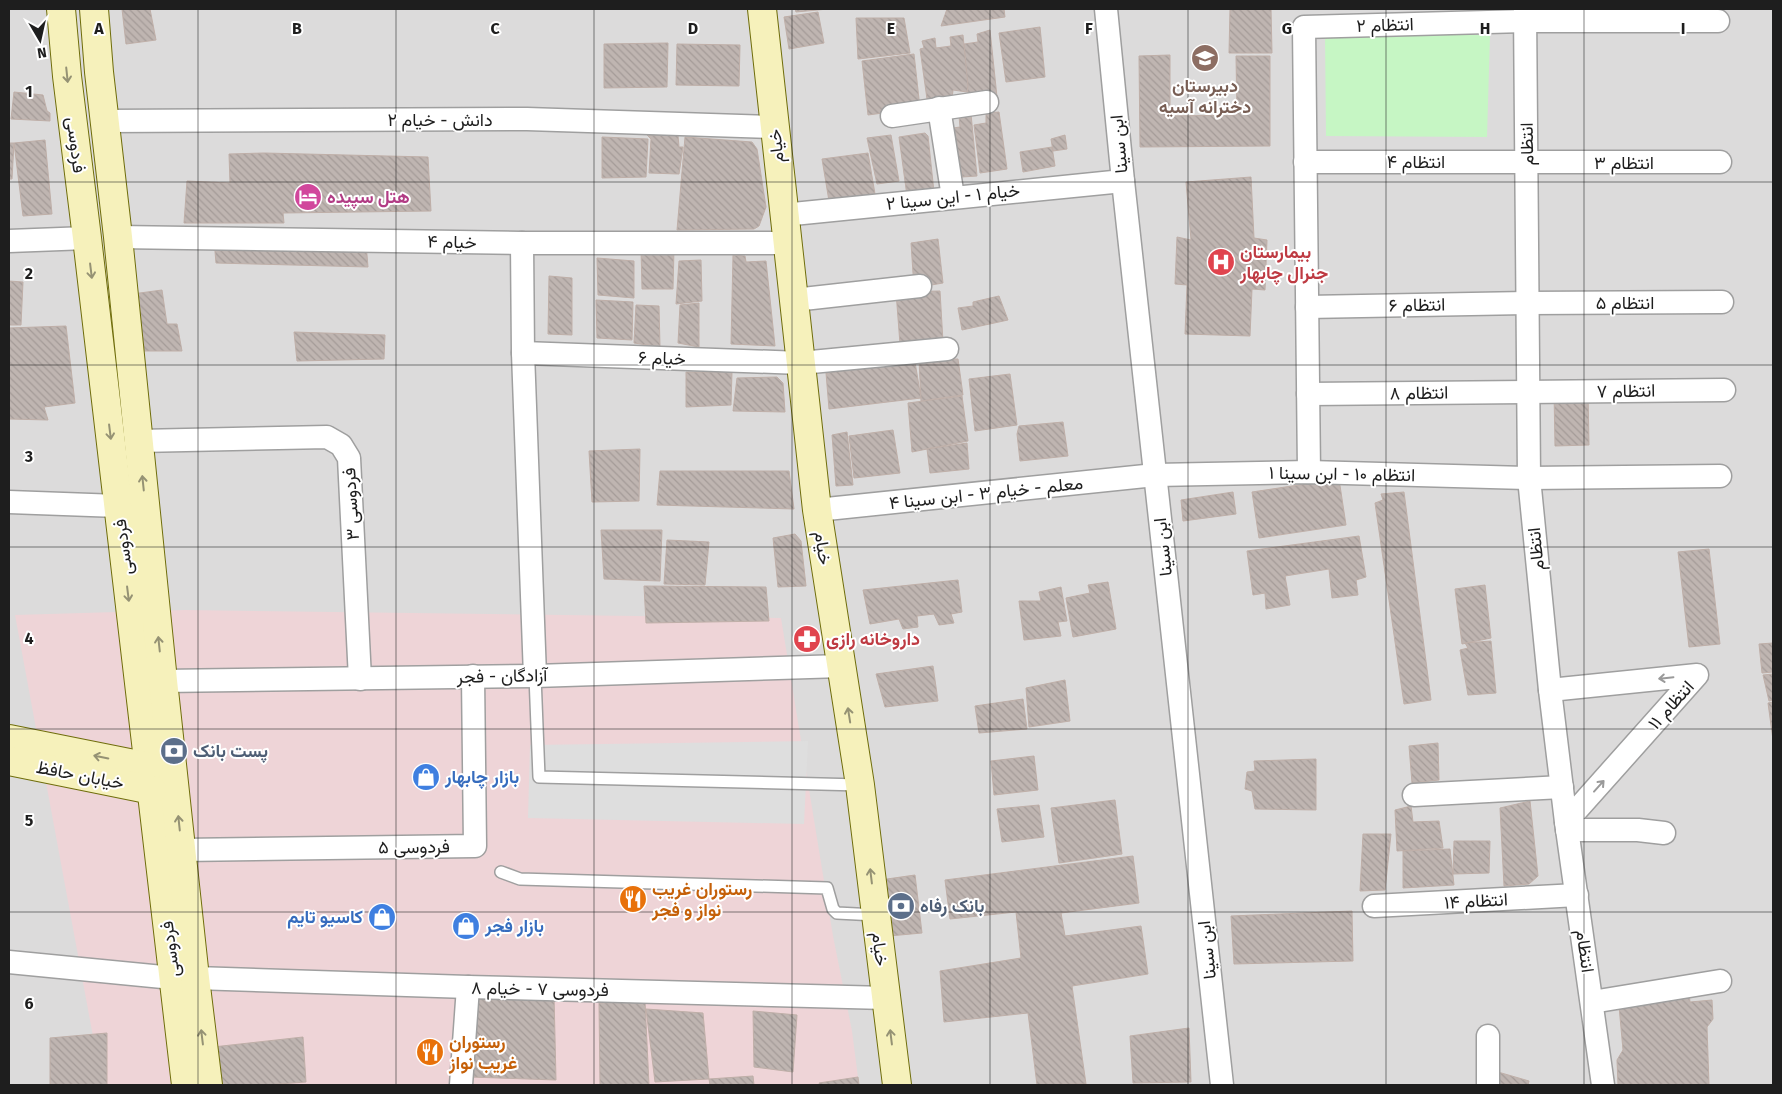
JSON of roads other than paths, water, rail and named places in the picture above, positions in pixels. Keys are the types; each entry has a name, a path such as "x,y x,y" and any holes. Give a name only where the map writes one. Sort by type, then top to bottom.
{"street":[{"name":"فردوسی","path":"62,9 67,76 150,778 184,978 208,1085"},
{"name":"فردوسی","path":"94,9 182,850 186,1085"},
{"name":"خیام","path":"762,9 817,510 860,785 897,1085"},
{"name":"ابن سینا","path":"1106,9 1123,181 1222,1085"},
{"name":"انتظام ۲","path":"1305,162 1304,27 1525,15 1718,21"},
{"name":"انتظام","path":"1525,15 1528,163 1529,478 1550,690 1603,1085"},
{"path":"892,116 987,102"},
{"path":"939,108 953,197"},
{"name":"دانش - خیام ۲","path":"105,121 527,119 775,127"},
{"path":"1305,162 1309,472"},
{"name":"انتظام ۴","path":"1305,162 1528,163"},
{"name":"انتظام ۳","path":"1528,163 1720,162"},
{"name":"خیام ۱ - این سینا ۲","path":"784,214 1123,181"},
{"name":"خیام ۴","path":"118,237 787,243"},
{"path":"9,241 87,238"},
{"path":"522,242 535,676"},
{"path":"794,300 920,286"},
{"name":"انتظام ۵","path":"1528,303 1722,302"},
{"name":"انتظام ۶","path":"1307,308 1528,303"},
{"name":"خیام ۶","path":"524,353 801,363 947,349"},
{"name":"انتظام ۷","path":"1529,392 1724,390"},
{"name":"انتظام ۸","path":"1308,394 1529,392"},
{"name":"فردوسی ۳","path":"139,441 327,437 341,445 349,458 360,679"},
{"name":"انتظام ۱۰ - ابن سینا ۱","path":"1155,476 1309,472 1529,478 1720,476"},
{"name":"معلم - خیام ۳ - ابن سینا ۴","path":"817,510 1155,476"},
{"path":"9,502 118,506"},
{"name":"آزادگان - فجر","path":"163,681 535,676 842,666"},
{"name":"انتظام ۱۱","path":"1550,690 1698,675 1567,826"},
{"name":"فردوسی ۵","path":"182,850 475,846 473,676"},
{"name":"خیابان حافظ","path":"9,739 150,778"},
{"name":"خیابان حافظ","path":"9,761 150,778"},
{"path":"1414,795 1562,787"},
{"path":"1567,826 1664,833"},
{"name":"انتظام ۱۴","path":"1374,906 1577,895"},
{"name":"فردوسی ۷ - خیام ۸","path":"9,962 184,978 886,998"},
{"path":"1592,1002 1720,981"},
{"path":"461,1085 468,987"},
{"path":"1488,1036 1488,1085"}],"lane":[{"path":"535,676 539,777 860,785"},
{"path":"502,872 520,879 529,880 827,888 833,909 837,913 876,915"}],"place":[{"name":"دبیرستان دخترانه آسیه","path":"1205,58"},
{"name":"هتل سپیده","path":"308,197"},
{"name":"بیمارستان جنرال چابهار","path":"1221,262"},
{"name":"داروخانه رازی","path":"807,639"},
{"name":"پست بانک","path":"174,751"},
{"name":"بازار چابهار","path":"426,777"},
{"name":"رستوران غریب نواز و فجر","path":"633,899"},
{"name":"بانک رفاه","path":"901,906"},
{"name":"کاسیو تایم","path":"382,917"},
{"name":"بازار فجر","path":"466,926"},
{"name":"رستوران غریب نواز","path":"430,1052"}]}
